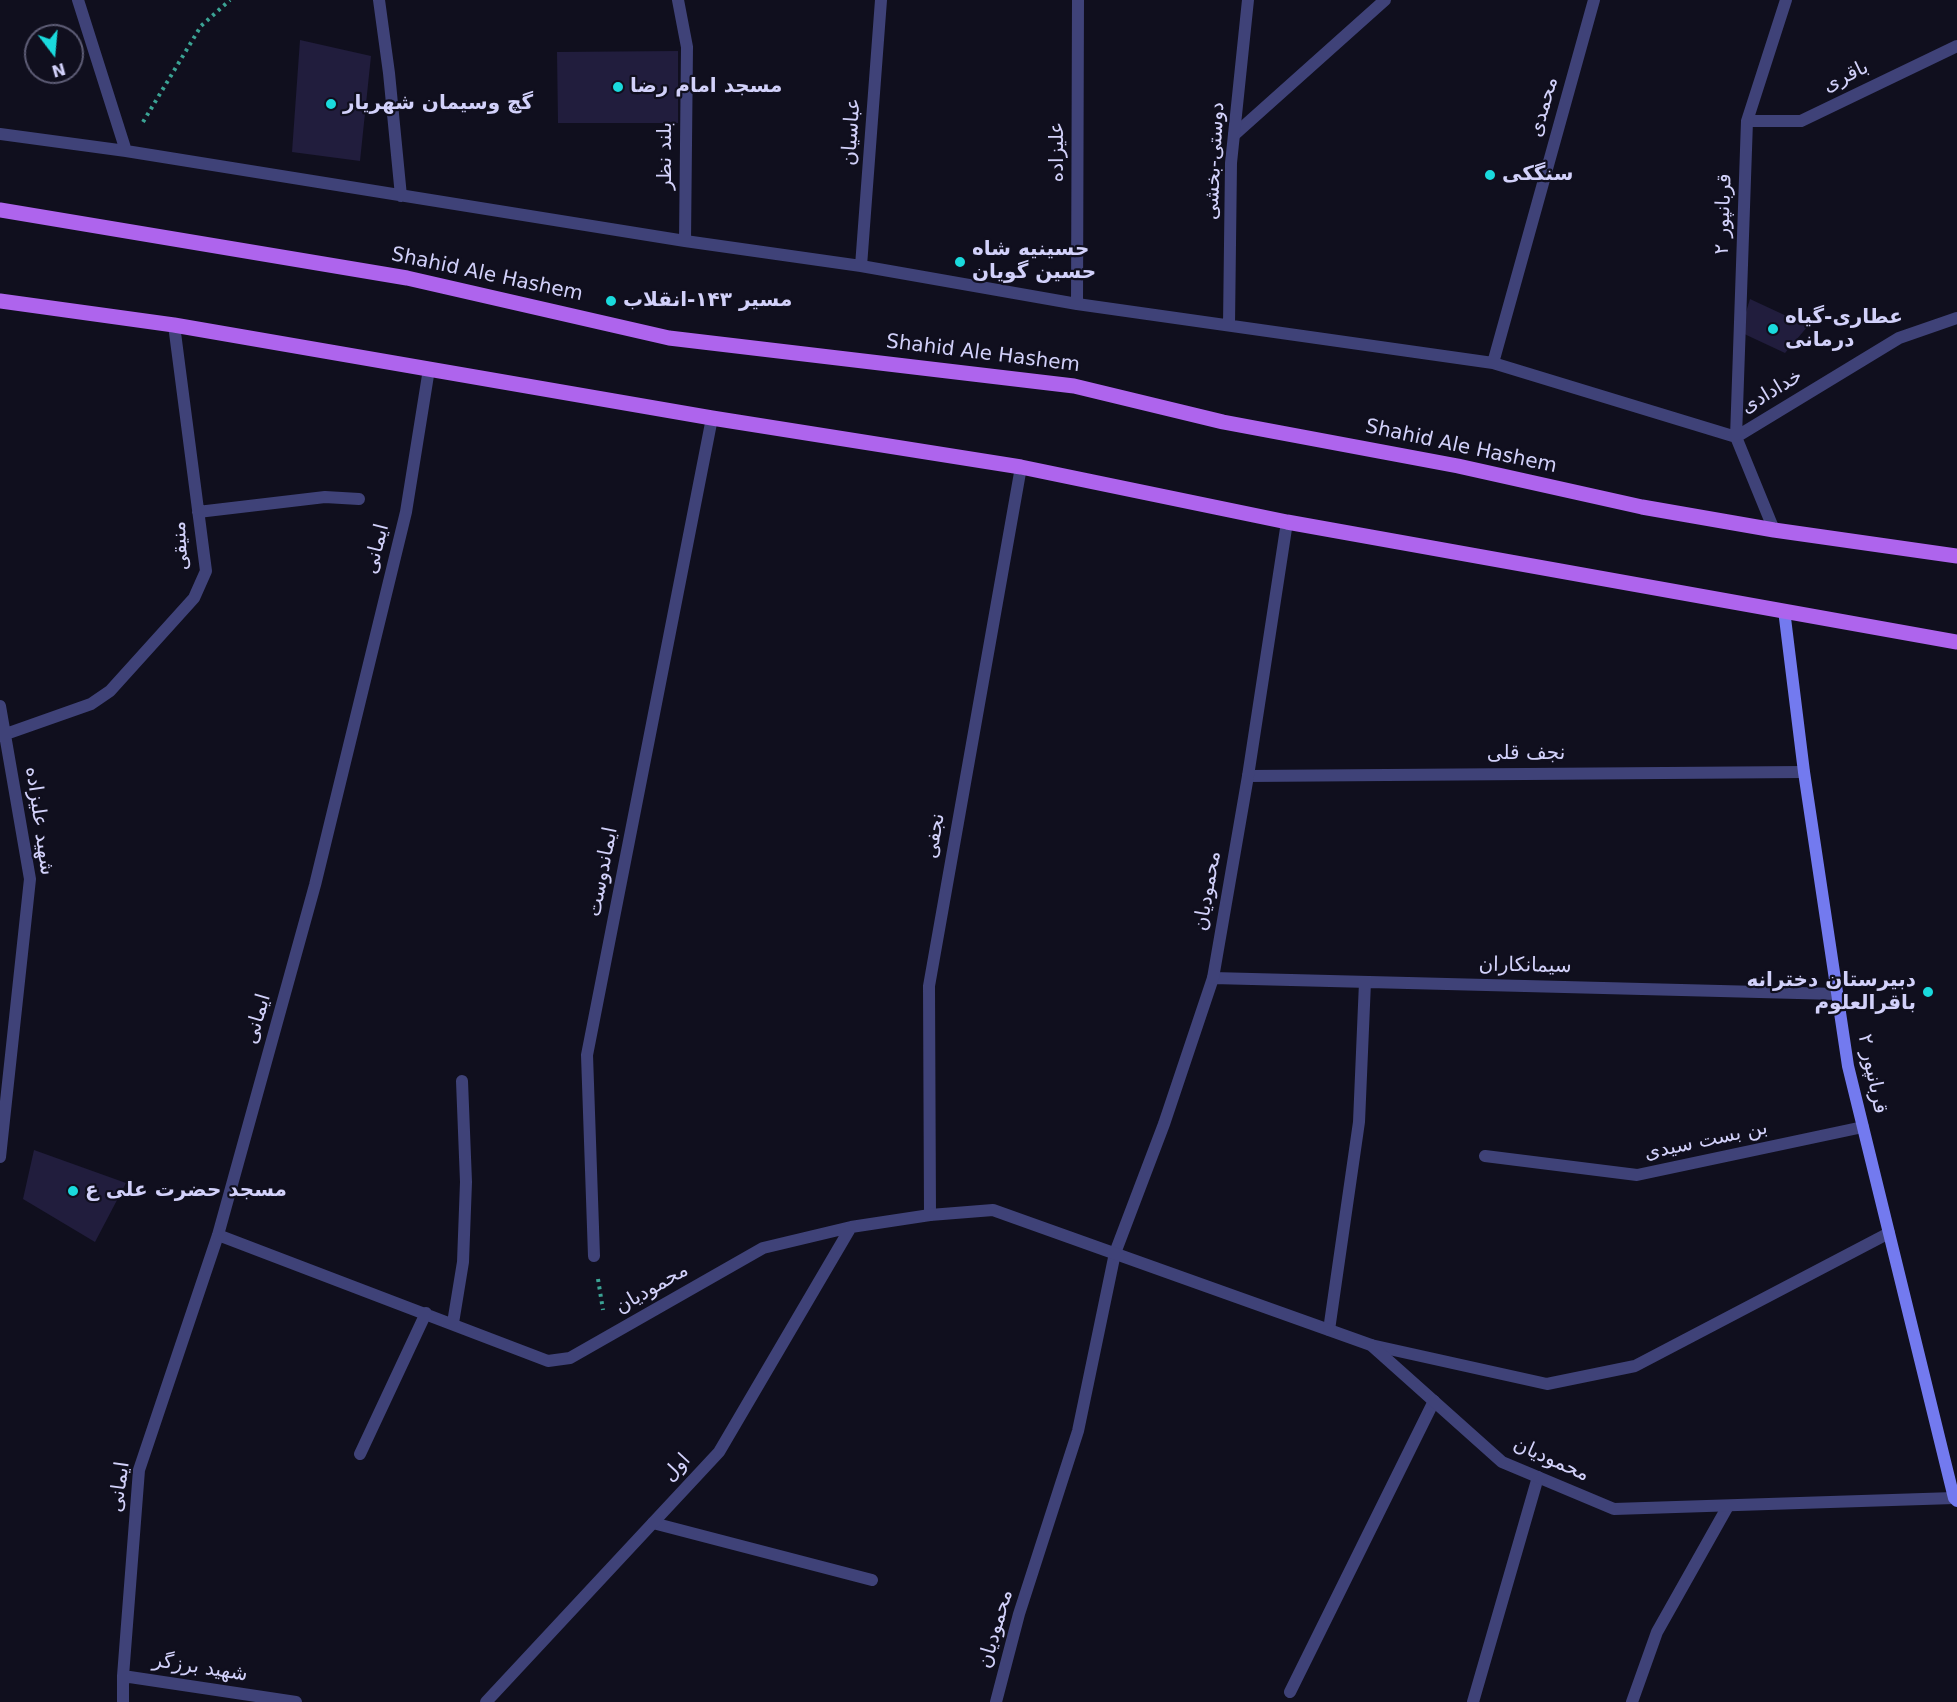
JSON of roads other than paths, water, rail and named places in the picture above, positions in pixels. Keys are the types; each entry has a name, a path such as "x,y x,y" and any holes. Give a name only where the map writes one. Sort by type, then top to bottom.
{"main road":[{"name":"Shahid Ale Hashem","path":"0,210 407,278 669,338 1074,386 1223,422 1458,466 1642,507 1774,530 1957,556"},
{"path":"0,301 174,325 712,418 1021,467 1287,522 1957,642"}],"street":[{"path":"78,0 126,151"},
{"path":"379,0 401,196"},
{"name":"بلند نظر","path":"678,0 687,47 685,241"},
{"name":"عباسیان","path":"861,266 881,0"},
{"name":"علیزاده","path":"1077,304 1078,0"},
{"name":"دوستی-بخشی","path":"1229,326 1234,135 1248,0"},
{"path":"1234,135 1385,0"},
{"name":"محمدی","path":"1492,363 1594,0"},
{"name":"قربانپور ۲","path":"1736,436 1747,122 1786,0"},
{"name":"باقری","path":"1747,122 1801,121 1957,46"},
{"path":"0,134 126,151 685,241 861,266 1077,304 1492,363 1736,436 1774,530"},
{"name":"خدادادی","path":"1736,436 1899,338 1957,318"},
{"name":"منیقی","path":"3,735 91,704 110,691 194,598 206,571 174,325"},
{"name":"ایمانی","path":"123,1676 140,1470 218,1235 334,806 406,512 429,369"},
{"name":"ایماندوست","path":"594,1256 587,1054 712,418"},
{"name":"نجفی","path":"930,1215 929,986 1021,467"},
{"path":"198,512 325,497 359,499"},
{"name":"محمودیان","path":"996,1702 1019,1614 1078,1431 1115,1253 1164,1124 1213,978 1248,776 1287,522"},
{"name":"قربانپور ۲","path":"1784,610 1804,771 1848,1066 1956,1499"},
{"name":"شهید علیزاده","path":"0,706 3,735 30,879 0,1157"},
{"name":"نجف قلی","path":"1248,776 1804,771"},
{"name":"سیمانکاران","path":"1213,978 1837,994"},
{"path":"1329,1330 1359,1122 1365,982"},
{"path":"453,1323 463,1262 466,1182 462,1080"},
{"name":"بن بست سیدی","path":"1485,1156 1637,1175 1863,1127"},
{"name":"محمودیان","path":"218,1235 548,1361 570,1358 763,1248 851,1227 930,1215 993,1210 1371,1345 1502,1462 1614,1509 1956,1499"},
{"name":"اول","path":"486,1702 719,1452 851,1227"},
{"path":"1371,1345 1547,1384 1635,1366 1889,1233"},
{"path":"360,1454 426,1313"},
{"path":"1290,1692 1434,1401"},
{"path":"1473,1702 1538,1477"},
{"path":"1632,1702 1658,1632 1728,1506"},
{"path":"653,1523 873,1580"},
{"name":"شهید برزگر","path":"123,1702 123,1676 296,1702"}],"place":[{"name":"مسجد امام رضا","path":"618,87"},
{"name":"گچ وسیمان شهریار","path":"331,104"},
{"name":"سنگکی","path":"1490,175"},
{"name":"حسینیه شاه حسین گویان","path":"960,262"},
{"name":"مسیر ۱۴۳-انقلاب","path":"611,301"},
{"name":"عطاری-گیاه درمانی","path":"1773,329"},
{"name":"دبیرستان دخترانه باقرالعلوم","path":"1928,992"},
{"name":"مسجد حضرت علی ع","path":"73,1191"}]}
